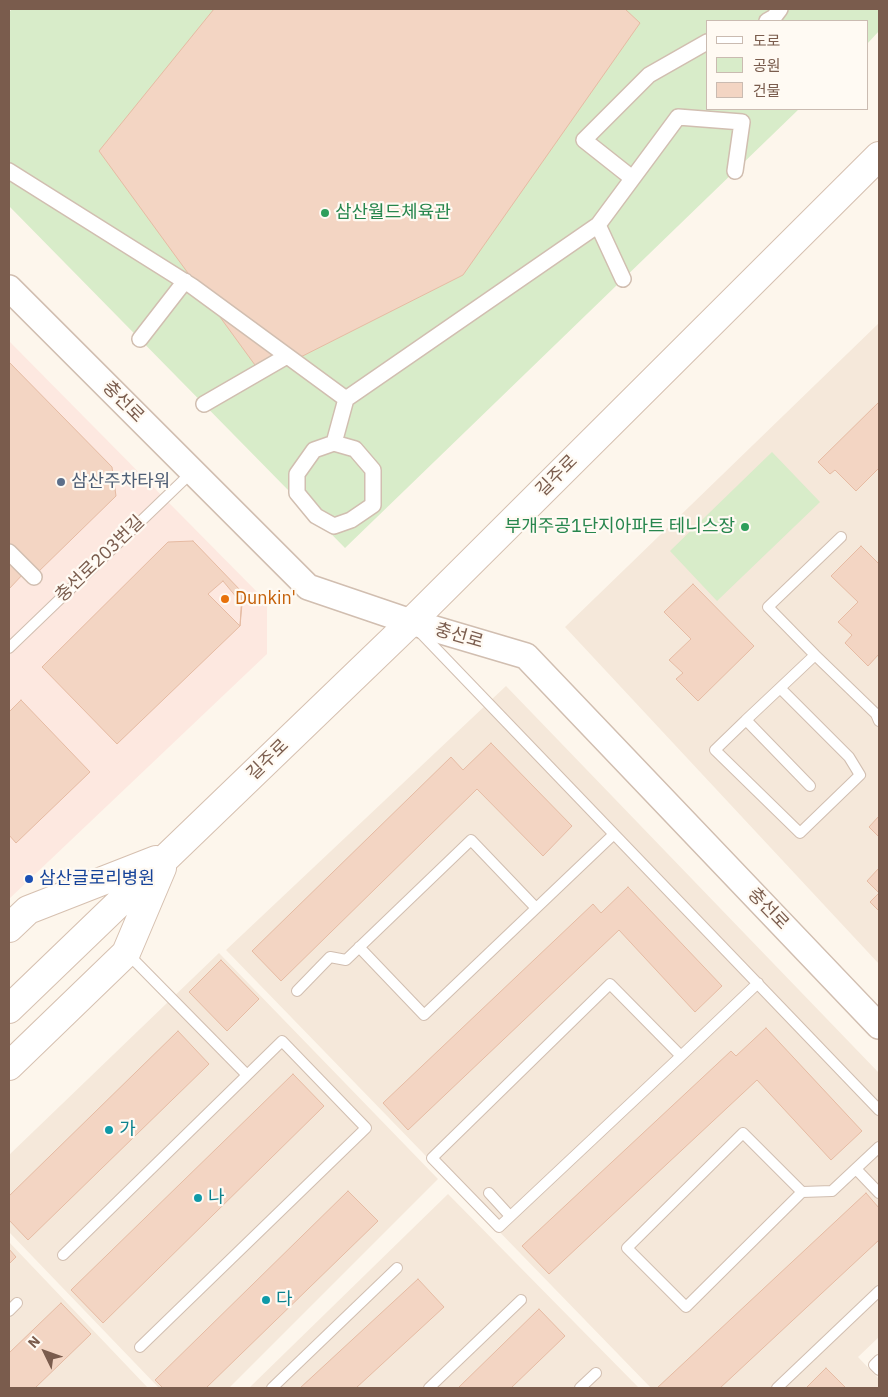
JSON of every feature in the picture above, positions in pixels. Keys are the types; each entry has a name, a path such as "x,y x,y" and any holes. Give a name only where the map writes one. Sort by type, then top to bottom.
{"main road":[{"name":"길주로","path":"9,1009 410,622 879,156"},
{"name":"길주로","path":"9,928 28,910 167,856"},
{"name":"길주로","path":"9,1066 126,953 167,856"}],"street":[{"path":"769,20 774,17 780,9"},
{"path":"632,178 584,140 649,75 706,43"},
{"path":"334,443 346,399 598,225 678,117 745,115 735,171"},
{"path":"9,171 185,281 346,399"},
{"path":"598,225 623,279"},
{"path":"140,340 185,281"},
{"name":"충선로","path":"9,288 308,587 410,622 526,656 879,1026"},
{"path":"204,404 287,356"},
{"path":"334,443 355,449 373,470 373,505 351,520 334,526 316,516 297,493 297,474 314,450 334,443"},
{"path":"9,552 34,577"}],"lane":[{"name":"충선로203번길","path":"9,648 192,471"},
{"path":"841,537 768,607 878,715"},
{"path":"410,622 879,1110"},
{"path":"780,688 849,757 860,775 800,833 715,750 746,720 815,655"},
{"path":"746,720 810,786"},
{"path":"359,948 424,1015 614,834"},
{"path":"297,991 330,957 346,960 471,840 536,908"},
{"path":"126,953 247,1075"},
{"path":"681,1056 610,984 432,1158 499,1227 510,1216 681,1056 758,983"},
{"path":"64,1255 282,1041 366,1128 140,1348"},
{"path":"802,1192 743,1133 627,1248 686,1307 802,1192 832,1190 879,1148"},
{"path":"856,1169 879,1193"},
{"path":"489,1193 510,1216"},
{"path":"272,1388 397,1268"},
{"path":"777,1388 879,1290"},
{"path":"429,1388 521,1300"},
{"path":"9,1311 17,1303"},
{"path":"879,1360 874,1364 879,1370"},
{"path":"580,1388 596,1373"}],"shaded area":[{"path":"879,323 879,964 565,627"},
{"path":"9,341 267,602 267,654 9,899"},
{"path":"506,686 879,1073 879,1337 858,1357 879,1379 879,1388 651,1388 226,950"},
{"path":"219,953 438,1179 229,1388 159,1388 9,1232 9,1155"},
{"path":"448,1194 639,1388 249,1388"},
{"path":"9,1242 148,1388 9,1388"}],"green space":[{"path":"12,9 879,9 879,31 868,43 868,20 706,20 706,110 798,110 345,548 9,206 9,12"},
{"name":"부개주공1단지아파트 테니스장","path":"772,452 820,502 717,601 670,551"}],"building":[{"name":"삼산월드체육관","path":"214,9 625,9 640,23 463,275 263,376 99,151"},
{"name":"삼산주차타워","path":"9,362 112,467 116,496 35,575 9,548"},
{"path":"879,402 879,468 856,491 835,470 830,474 818,462"},
{"path":"193,541 242,592 240,626 117,744 42,667 168,542"},
{"path":"861,546 879,564 879,654 868,666 845,643 852,635 838,622 858,602 831,576"},
{"path":"9,559 24,573 9,589"},
{"name":"Dunkin'","path":"223,581 242,604 240,626 208,594"},
{"path":"693,584 754,646 698,701 676,679 683,673 669,660 691,639 664,612"},
{"path":"21,700 90,772 16,843 9,835 9,712"},
{"path":"491,743 572,826 543,856 477,789 281,981 252,951 451,757 463,770"},
{"path":"879,816 879,837 869,827"},
{"path":"879,868 879,893 867,881"},
{"path":"628,887 722,986 695,1012 619,930 408,1130 383,1103 593,904 601,913"},
{"path":"879,893 879,911 870,902"},
{"path":"221,960 259,999 227,1031 189,992"},
{"path":"766,1028 862,1131 831,1160 757,1080 549,1274 522,1246 731,1051 736,1056"},
{"name":"가","path":"178,1031 209,1064 28,1240 9,1220 9,1196"},
{"name":"나","path":"293,1074 324,1106 103,1323 71,1290"},
{"name":"다","path":"348,1191 378,1221 206,1388 163,1388 155,1380"},
{"path":"866,1193 879,1208 879,1240 720,1388 657,1388"},
{"path":"9,1249 16,1257 9,1264"},
{"path":"418,1279 444,1307 356,1388 300,1388"},
{"path":"61,1303 91,1334 35,1388 9,1388 9,1353"},
{"path":"539,1309 565,1336 511,1388 458,1388"},
{"path":"826,1368 846,1388 806,1388"}],"place":[{"name":"삼산월드체육관","path":"325,213"},
{"name":"삼산주차타워","path":"61,482"},
{"name":"부개주공1단지아파트 테니스장","path":"745,527"},
{"name":"Dunkin'","path":"225,599"},
{"name":"삼산글로리병원","path":"29,879"},
{"name":"가","path":"109,1130"},
{"name":"나","path":"198,1198"},
{"name":"다","path":"266,1300"}]}
